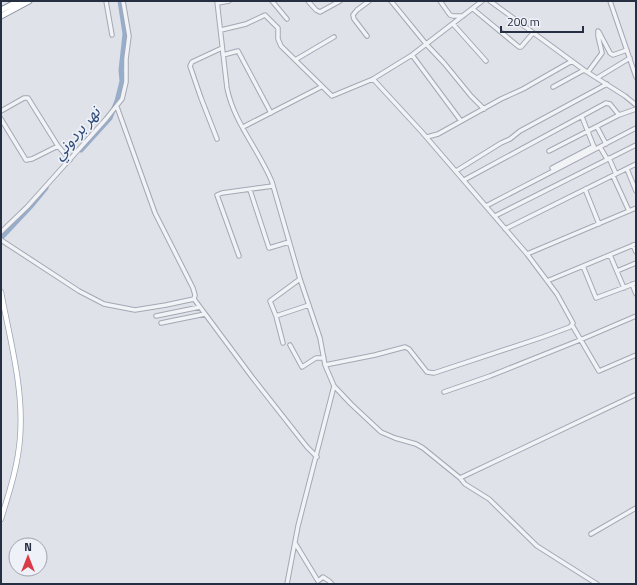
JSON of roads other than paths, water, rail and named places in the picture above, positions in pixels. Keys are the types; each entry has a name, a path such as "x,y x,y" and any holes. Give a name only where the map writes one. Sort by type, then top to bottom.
{"highway":[{"path":"1,10 19,1"},
{"path":"1,16 29,1"}],"main road":[{"path":"1,292 19,385 21,413 17,460 1,519"}],"street":[{"path":"106,1 112,36"},
{"path":"1,232 70,160 117,107 124,93 127,76 126,59 129,31 123,1"},
{"path":"229,1 218,2 222,48 229,96 273,186 300,279 320,338 325,364 334,386 381,432 419,446 473,490 489,499 537,546 597,584"},
{"path":"272,1 287,19"},
{"path":"308,1 316,10 320,12 340,1"},
{"path":"367,36 354,19 353,15 369,1"},
{"path":"391,1 427,45 484,109"},
{"path":"440,1 450,15 464,16"},
{"path":"221,30 246,24 265,15 278,28 278,39 281,46 329,95 333,96 373,79 412,56 482,1"},
{"path":"490,1 532,33 586,71 626,96 636,105"},
{"path":"610,1 636,77"},
{"path":"473,9 519,47 521,47 532,33"},
{"path":"453,24 486,61"},
{"path":"553,87 586,71 602,53 598,31 610,53 613,55 627,50"},
{"path":"296,60 334,37"},
{"path":"217,139 190,66 192,62 222,48"},
{"path":"223,55 238,51 271,113"},
{"path":"412,56 460,121"},
{"path":"597,78 630,58"},
{"path":"427,137 438,134 501,99 523,90 572,61"},
{"path":"373,79 427,137 527,254 570,314 574,322 572,325 599,371 636,355"},
{"path":"456,171 510,139 520,131 607,84"},
{"path":"243,127 321,87"},
{"path":"626,96 636,100"},
{"path":"1,111 24,98 27,98 58,146 70,160"},
{"path":"464,180 607,103 610,104 619,115"},
{"path":"117,107 153,207 193,288 195,295 194,299 252,377 316,457"},
{"path":"549,151 619,115 636,109"},
{"path":"582,117 594,148"},
{"path":"1,119 26,160 32,159 58,146"},
{"path":"597,126 606,144"},
{"path":"552,168 594,148 600,147 636,128"},
{"path":"495,216 636,144"},
{"path":"600,147 608,159 629,211"},
{"path":"486,206 594,148"},
{"path":"506,229 636,164"},
{"path":"627,168 636,191"},
{"path":"239,256 217,196 222,193 273,186"},
{"path":"250,190 268,247 289,242"},
{"path":"585,190 599,224"},
{"path":"527,254 636,208"},
{"path":"2,241 79,291 104,304 135,310 194,299"},
{"path":"547,281 634,244 636,252"},
{"path":"610,255 624,288"},
{"path":"617,271 636,263"},
{"path":"583,266 596,298 634,284 636,294"},
{"path":"283,343 276,316 270,301 300,279"},
{"path":"276,316 309,305"},
{"path":"156,316 200,307"},
{"path":"161,323 205,314"},
{"path":"444,392 490,376 636,316"},
{"path":"325,364 375,355 405,347 409,349 427,372 434,373 543,337 572,325"},
{"path":"290,345 302,366 316,358 324,358"},
{"path":"288,583 298,526 334,386"},
{"path":"460,478 635,395"},
{"path":"591,534 636,508"},
{"path":"295,543 318,581 323,577 332,584"}],"waterway":[{"name":"نهر بردوني","path":"81,150 110,118 117,101 122,81 121,70 125,34 120,1"},
{"name":"نهر بردوني","path":"1,238 46,188"}]}
